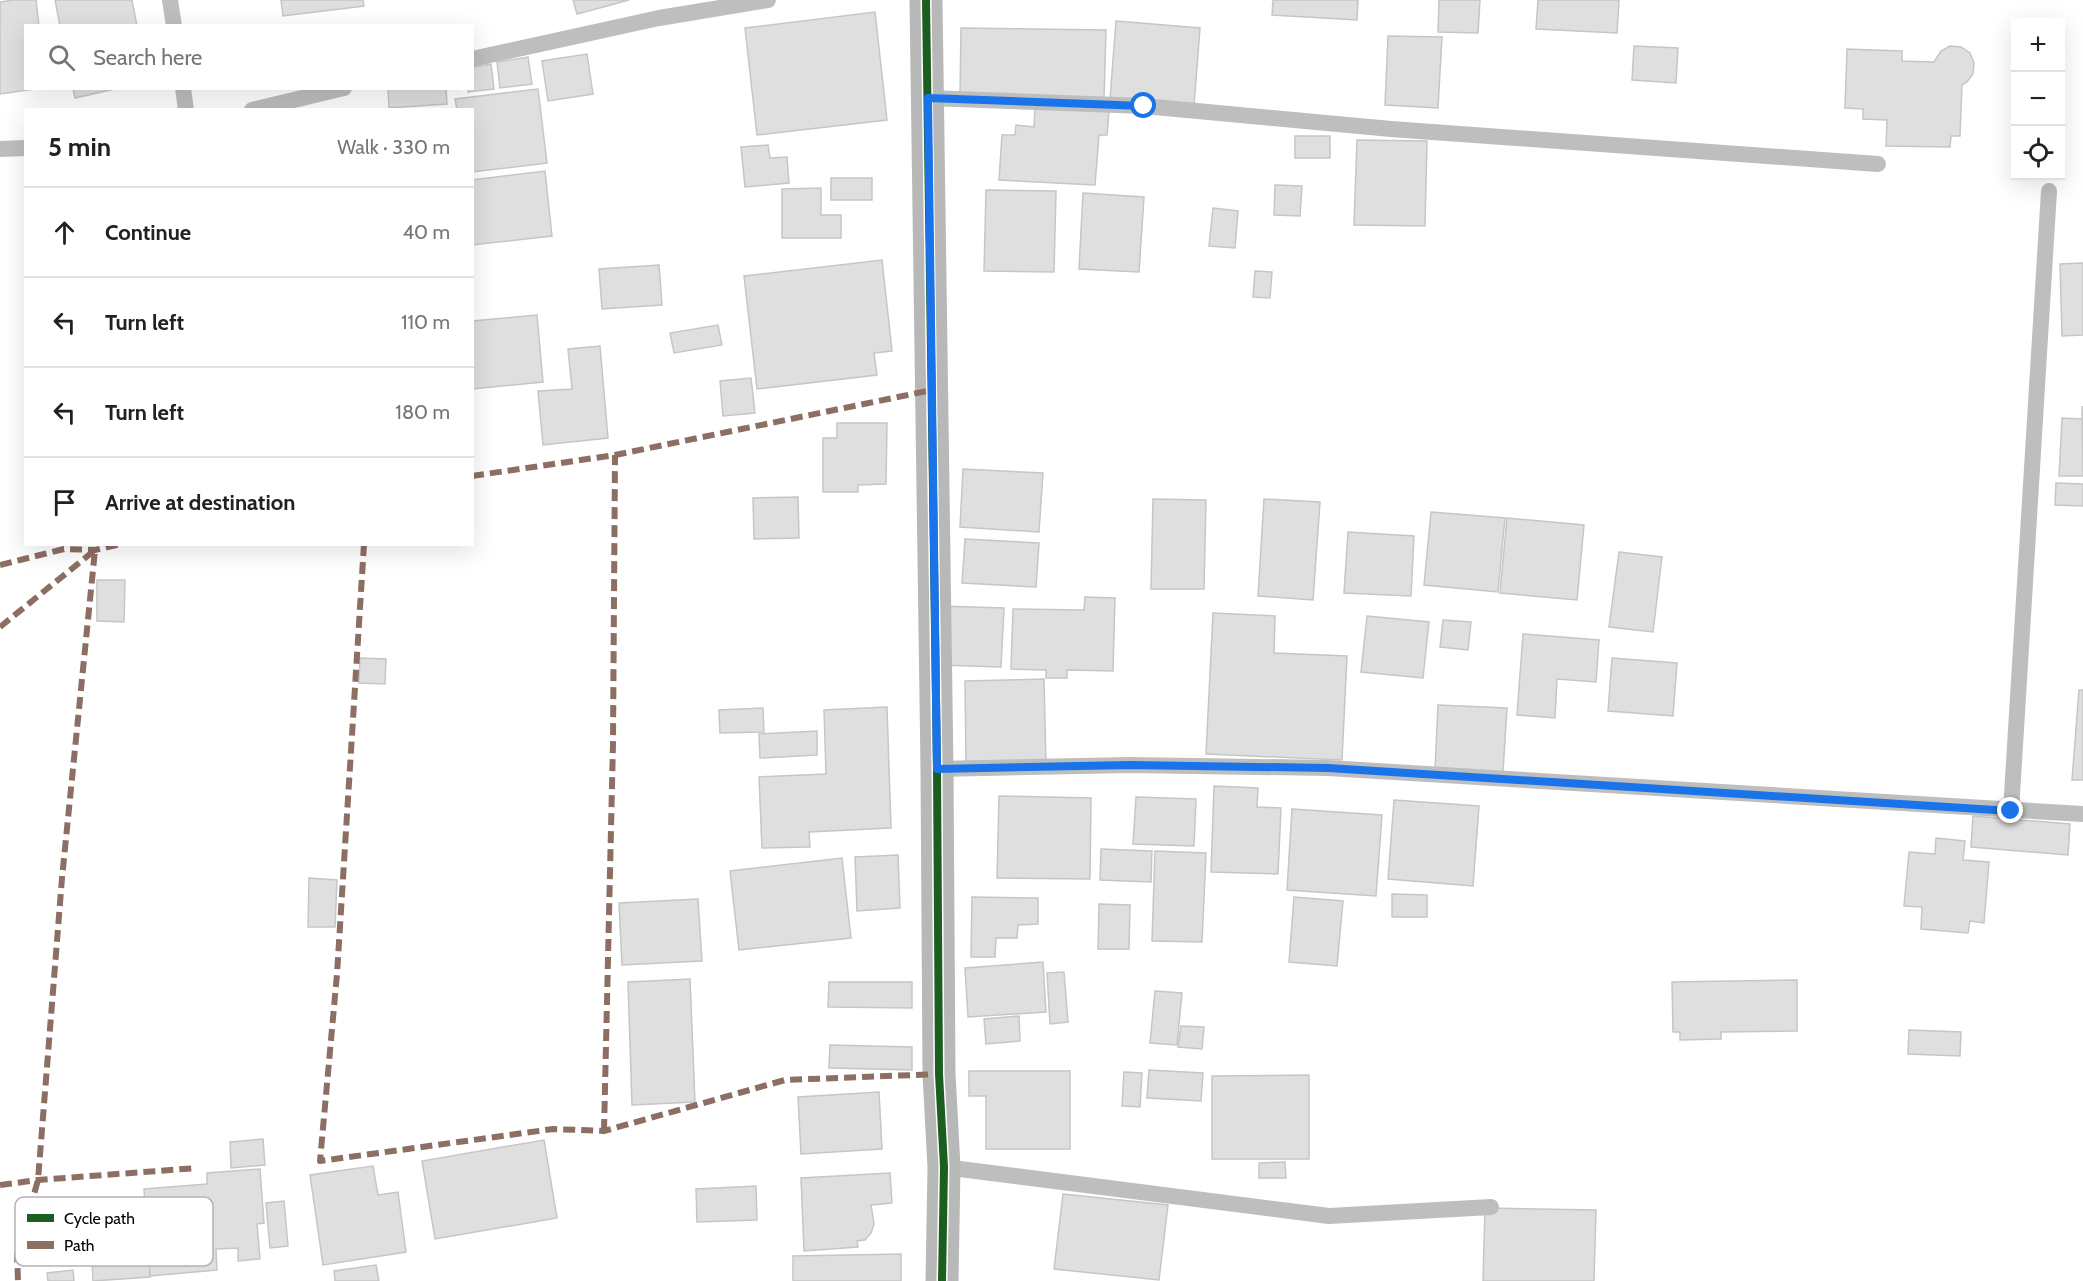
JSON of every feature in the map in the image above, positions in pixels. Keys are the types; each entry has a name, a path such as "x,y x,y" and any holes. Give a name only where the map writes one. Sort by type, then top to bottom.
{"street":[{"path":"926,0 939,1074 944,1167 942,1281"}],"lane":[{"path":"170,0 174,24"},
{"path":"474,59 659,18 768,0"},
{"path":"183,90 186,108"},
{"path":"260,108 336,90"},
{"path":"928,98 1144,106 1391,129 1878,164"},
{"path":"0,149 24,148"},
{"path":"2011,811 2049,191"},
{"path":"937,769 1130,765 1328,768 2083,814"},
{"path":"944,1167 1329,1216 1491,1207"}],"building":[{"path":"36,0 39,24 24,24 24,90 28,90 0,94 0,2"},
{"path":"55,0 132,0 137,24 60,24"},
{"path":"281,0 363,0 364,6 283,16"},
{"path":"573,0 629,0 577,14"},
{"path":"1273,0 1358,0 1357,20 1272,15"},
{"path":"1439,0 1480,0 1478,33 1438,32"},
{"path":"1538,0 1619,0 1617,33 1536,29"},
{"path":"875,12 887,120 757,135 745,28"},
{"path":"1116,21 1200,28 1194,106 1110,99"},
{"path":"961,28 1106,30 1104,100 960,98"},
{"path":"1388,36 1442,37 1438,108 1385,105"},
{"path":"1634,46 1678,48 1676,83 1632,80"},
{"path":"1950,46 1961,47 1970,53 1974,63 1973,74 1962,85 1960,136 1951,136 1950,147 1886,146 1887,120 1863,119 1863,109 1845,108 1847,49 1902,51 1902,61 1934,62 1941,51"},
{"path":"587,54 593,94 548,101 542,61"},
{"path":"528,57 532,84 500,88 497,62"},
{"path":"491,64 494,89 468,92 468,90 474,90 474,67"},
{"path":"538,89 547,163 474,172 474,108 457,108 455,99"},
{"path":"73,90 110,90 75,98"},
{"path":"388,90 446,90 447,104 389,108"},
{"path":"1035,106 1109,111 1107,135 1099,135 1095,185 999,180 1002,135 1015,135 1016,125 1034,127"},
{"path":"1295,136 1330,136 1330,158 1295,158"},
{"path":"1357,140 1427,141 1425,226 1354,225"},
{"path":"768,145 770,158 787,157 789,183 745,187 741,147"},
{"path":"545,171 552,236 474,245 474,180"},
{"path":"831,178 872,178 872,200 831,200"},
{"path":"1275,185 1302,186 1300,216 1274,215"},
{"path":"821,188 821,215 841,215 841,238 782,238 782,189"},
{"path":"986,190 1056,191 1054,272 984,271"},
{"path":"1083,193 1144,197 1139,272 1079,269"},
{"path":"1213,208 1238,211 1235,248 1209,246"},
{"path":"882,260 892,351 874,353 877,375 757,389 744,276"},
{"path":"2083,263 2083,335 2062,336 2060,264"},
{"path":"659,265 662,305 602,309 599,269"},
{"path":"1255,271 1272,272 1270,298 1253,297"},
{"path":"537,315 543,382 474,389 474,321"},
{"path":"718,325 722,345 674,353 670,333"},
{"path":"600,346 608,438 543,445 538,391 572,389 568,349"},
{"path":"751,378 755,413 723,416 720,381"},
{"path":"2082,406 2083,476 2059,476 2062,418 2082,419"},
{"path":"837,423 887,423 886,484 858,485 858,492 823,492 823,438 837,438"},
{"path":"963,469 1043,473 1039,532 960,527"},
{"path":"2056,483 2083,484 2083,506 2055,505"},
{"path":"798,497 799,538 754,539 753,498"},
{"path":"1153,499 1206,500 1204,589 1151,589"},
{"path":"1264,499 1320,502 1313,600 1258,596"},
{"path":"1431,512 1505,518 1498,592 1424,585"},
{"path":"1507,518 1584,525 1577,600 1500,593"},
{"path":"1348,532 1414,536 1411,596 1344,593"},
{"path":"965,539 1039,543 1036,587 962,583"},
{"path":"1619,552 1662,557 1653,632 1609,627"},
{"path":"97,580 125,580 124,622 97,621"},
{"path":"1085,597 1115,598 1113,671 1067,670 1067,678 1046,678 1046,670 1011,669 1013,609 1084,610"},
{"path":"939,606 1004,608 1001,667 937,665"},
{"path":"1213,613 1275,616 1274,653 1347,656 1342,760 1206,754"},
{"path":"1367,616 1429,622 1423,678 1361,672"},
{"path":"1443,620 1471,622 1468,650 1440,647"},
{"path":"1523,634 1599,640 1596,682 1557,679 1555,718 1517,715"},
{"path":"360,658 386,659 385,684 359,683"},
{"path":"1612,658 1677,663 1673,716 1608,711"},
{"path":"1044,679 1046,763 966,765 965,681"},
{"path":"2079,690 2083,690 2083,780 2072,780"},
{"path":"1438,705 1507,708 1503,772 1435,769"},
{"path":"887,707 891,828 809,832 810,847 762,848 759,777 826,774 824,710"},
{"path":"763,708 764,732 720,733 719,710"},
{"path":"817,731 817,755 760,758 759,734"},
{"path":"1214,786 1258,788 1257,807 1281,808 1278,874 1211,872"},
{"path":"999,796 1091,798 1090,879 997,878"},
{"path":"1136,797 1196,799 1194,846 1133,844"},
{"path":"1394,800 1479,806 1473,886 1388,879"},
{"path":"1292,809 1382,815 1376,896 1287,890"},
{"path":"1973,816 2070,824 2068,855 1971,847"},
{"path":"1936,838 1965,841 1963,860 1989,862 1984,923 1970,921 1968,933 1921,929 1922,907 1904,906 1909,852 1935,854"},
{"path":"1101,849 1152,851 1151,882 1100,880"},
{"path":"1155,851 1206,853 1202,942 1152,941"},
{"path":"898,855 900,908 857,911 855,857"},
{"path":"842,858 851,938 739,950 730,871"},
{"path":"309,878 337,880 335,927 308,927"},
{"path":"1392,894 1427,895 1427,917 1392,917"},
{"path":"972,897 1038,898 1038,924 1018,925 1017,938 996,938 995,957 971,957"},
{"path":"1294,897 1343,901 1337,966 1289,962"},
{"path":"698,899 702,961 622,965 619,903"},
{"path":"1099,904 1130,905 1129,949 1098,949"},
{"path":"1043,962 1046,1012 968,1017 965,968"},
{"path":"1064,972 1068,1022 1050,1024 1047,973"},
{"path":"690,979 695,1102 632,1105 628,982"},
{"path":"1797,980 1797,1031 1721,1032 1721,1039 1680,1040 1680,1032 1673,1032 1672,982"},
{"path":"829,982 912,982 912,1008 828,1007"},
{"path":"1155,991 1182,993 1177,1045 1150,1043"},
{"path":"1019,1016 1020,1041 986,1044 984,1019"},
{"path":"1181,1026 1204,1027 1202,1049 1178,1047"},
{"path":"1909,1030 1961,1032 1960,1056 1908,1054"},
{"path":"830,1045 912,1047 912,1070 829,1068"},
{"path":"1149,1070 1203,1073 1201,1101 1147,1098"},
{"path":"969,1071 1070,1071 1070,1149 986,1149 986,1096 969,1096"},
{"path":"1124,1072 1142,1073 1140,1107 1122,1106"},
{"path":"1309,1075 1309,1159 1212,1159 1212,1076"},
{"path":"879,1092 882,1149 801,1154 798,1097"},
{"path":"263,1139 265,1165 231,1168 230,1142"},
{"path":"544,1140 557,1218 435,1239 422,1161"},
{"path":"1285,1162 1286,1178 1259,1178 1259,1163"},
{"path":"373,1166 378,1195 398,1192 406,1252 323,1265 310,1175"},
{"path":"260,1169 264,1223 257,1224 260,1259 238,1261 238,1248 216,1249 217,1270 150,1276 149,1266 213,1266 213,1197 145,1197 144,1189 207,1184 207,1173"},
{"path":"890,1173 892,1203 871,1205 874,1224 865,1240 857,1241 858,1247 804,1251 801,1178"},
{"path":"756,1186 757,1220 697,1222 696,1189"},
{"path":"1063,1194 1168,1205 1159,1280 1054,1269"},
{"path":"284,1201 288,1246 270,1248 266,1203"},
{"path":"1485,1208 1596,1210 1594,1281 1483,1281"},
{"path":"901,1254 901,1281 793,1281 793,1256"},
{"path":"376,1265 379,1281 335,1281 334,1271"},
{"path":"92,1266 149,1266 150,1277 93,1281"},
{"path":"73,1270 74,1281 48,1281 47,1273"}],"marked path":[{"path":"474,476 615,455 932,390"},
{"path":"604,1131 613,743 615,455"},
{"path":"0,565 64,549 95,550 112,546"},
{"path":"364,546 337,974 320,1161 553,1129 604,1131 785,1080 939,1074"},
{"path":"0,627 95,550 62,878 38,1180 33,1197"},
{"path":"0,1185 197,1168"},
{"path":"17,1266 18,1281"}],"cycle path":[{"path":"926,0 939,1074 944,1167 942,1281"}],"route":[{"path":"1144,106 928,98 937,769 1130,765 1328,768 2011,811"}]}
